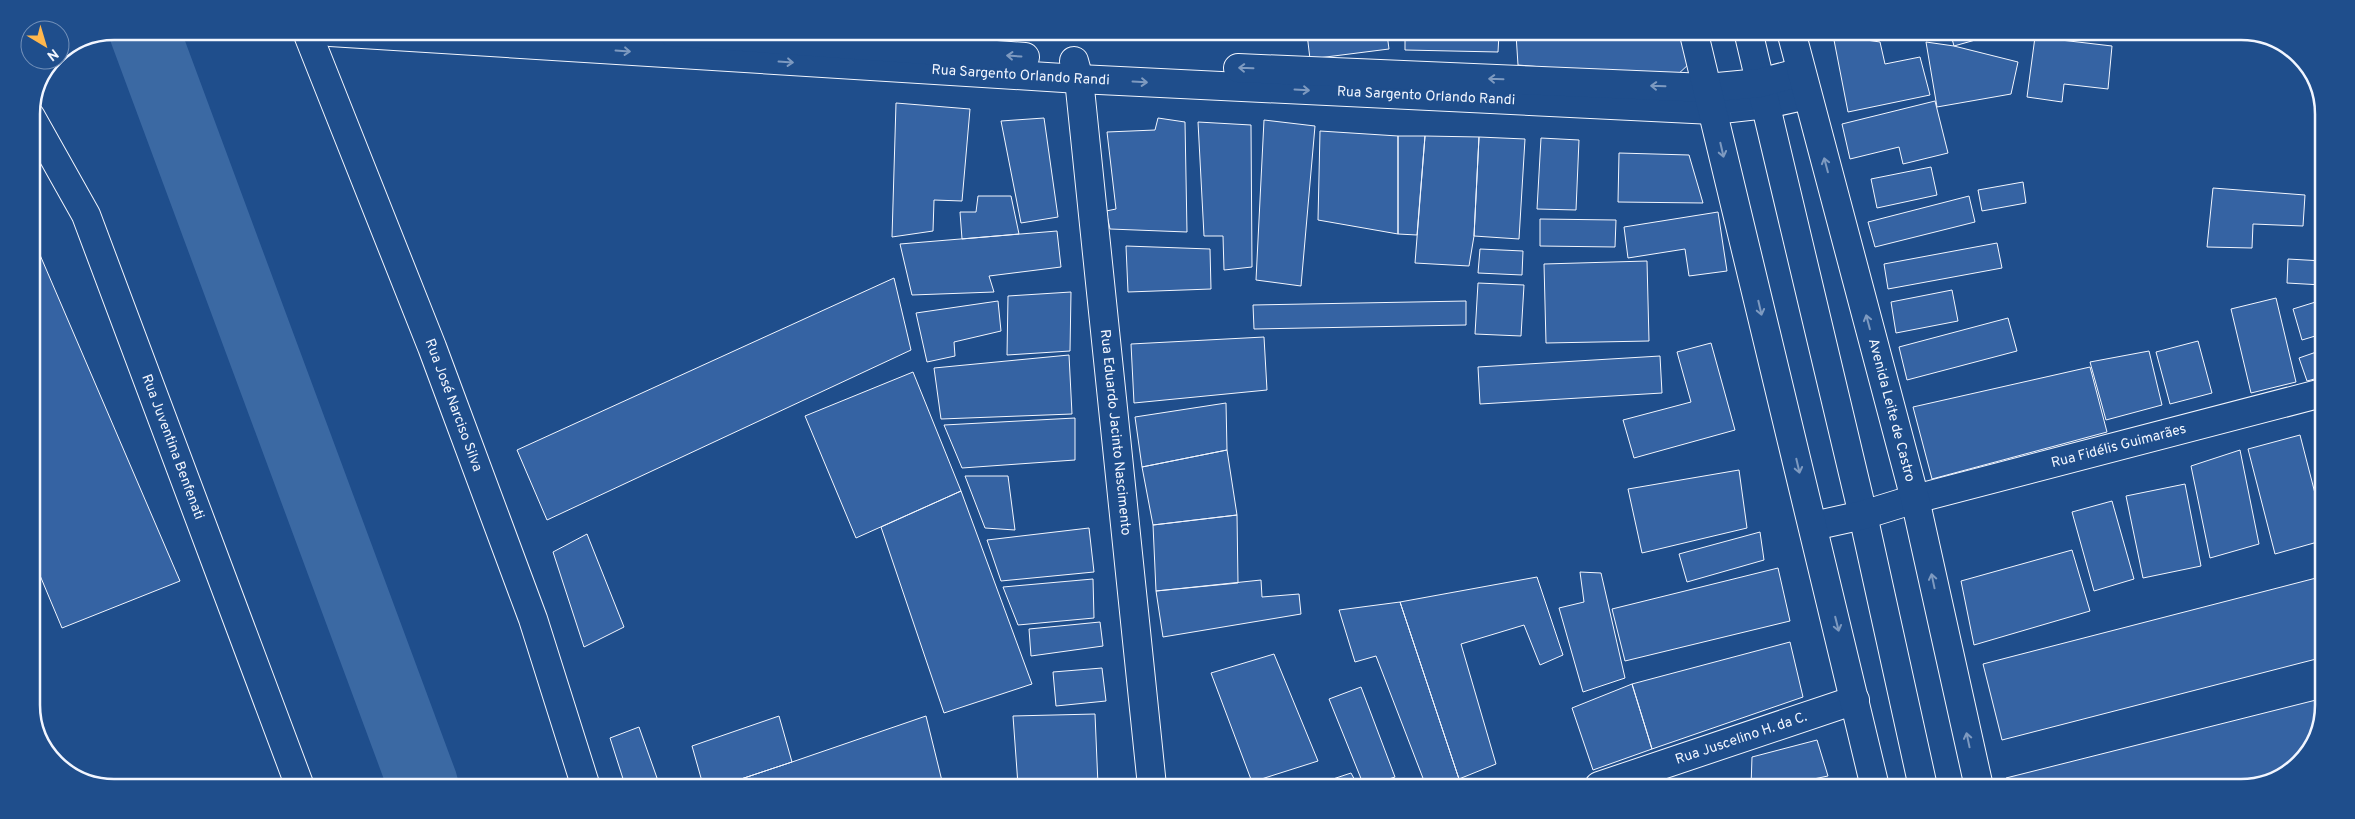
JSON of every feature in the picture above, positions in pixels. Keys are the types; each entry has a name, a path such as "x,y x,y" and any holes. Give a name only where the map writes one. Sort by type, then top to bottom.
{"main road":[{"name":"Rua José Narciso Silva","path":"310,40 432,347 530,609 583,779"},
{"name":"Rua Sargento Orlando Randi","path":"606,40 813,46"},
{"name":"Rua Sargento Orlando Randi","path":"753,40 1077,70 1710,99 1763,94 1804,83"},
{"path":"1695,40 1873,779"},
{"path":"1750,40 1862,515 1921,779"},
{"name":"Avenida Leite de Castro","path":"1793,40 1915,499 1976,779"},
{"name":"Rua Eduardo Jacinto Nascimento","path":"1077,70 1151,779"},
{"name":"Rua Juventina Benfenati","path":"40,134 86,215 297,779"},
{"name":"Rua Fidélis Guimarães","path":"1813,526 1862,515 1915,499 2315,395"},
{"name":"Rua Juscelino H. da C.","path":"1620,779 1855,700"}],"building":[{"path":"1308,40 1388,40 1389,49 1310,59"},
{"path":"1405,40 1499,40 1498,52 1405,50"},
{"path":"1516,40 1686,40 1691,62 1674,78 1518,65"},
{"path":"1834,40 1880,42 1885,64 1920,57 1930,95 1848,112"},
{"path":"1952,40 1975,40 1954,46"},
{"path":"2035,40 2061,40 2112,46 2108,89 2064,84 2062,102 2027,97"},
{"path":"1926,42 1954,46 2018,62 2011,94 1937,107"},
{"path":"1935,101 1948,153 1903,164 1899,147 1850,159 1842,124"},
{"path":"896,103 970,109 962,201 934,200 933,231 892,237"},
{"path":"1044,118 1058,217 1021,223 1001,121"},
{"path":"1158,118 1185,122 1187,232 1110,229 1106,211 1116,209 1107,132 1155,130"},
{"path":"1264,120 1315,126 1301,286 1256,280"},
{"path":"1198,122 1251,125 1252,267 1224,270 1223,236 1204,236"},
{"path":"1320,131 1398,136 1398,234 1318,220"},
{"path":"1398,136 1425,136 1417,235 1398,234"},
{"path":"1425,136 1479,137 1474,236 1469,266 1415,263"},
{"path":"1479,137 1525,139 1519,239 1474,236"},
{"path":"1541,138 1579,140 1576,210 1537,209"},
{"path":"1619,153 1689,155 1703,203 1618,202"},
{"path":"1931,167 1937,195 1877,208 1871,179"},
{"path":"2023,182 2026,203 1982,211 1978,190"},
{"path":"2213,188 2305,195 2303,226 2253,224 2252,248 2207,247"},
{"path":"978,196 1011,196 1019,234 962,239 960,212 976,212"},
{"path":"1969,196 1975,222 1875,247 1868,222"},
{"path":"1718,212 1727,271 1689,276 1685,249 1628,258 1624,227"},
{"path":"1540,219 1616,220 1615,247 1540,246"},
{"path":"1057,231 1061,267 989,276 994,292 912,295 900,244"},
{"path":"1997,243 2002,268 1888,289 1884,264"},
{"path":"1126,246 1210,249 1211,289 1128,292"},
{"path":"1480,249 1523,251 1522,275 1478,273"},
{"path":"40,255 180,581 62,628 40,575"},
{"path":"2288,259 2315,261 2315,285 2287,283"},
{"path":"1647,261 1649,341 1546,343 1544,264"},
{"path":"894,278 911,350 547,520 517,450"},
{"path":"1478,283 1524,285 1521,336 1475,334"},
{"path":"1952,290 1958,321 1896,333 1891,302"},
{"path":"1071,292 1070,351 1007,355 1008,296"},
{"path":"2276,298 2296,382 2251,393 2231,309"},
{"path":"998,301 1001,331 954,342 955,356 927,362 916,313"},
{"path":"1466,301 1466,325 1254,329 1253,305"},
{"path":"2315,302 2315,336 2302,340 2293,309"},
{"path":"2008,318 2017,351 1907,380 1899,347"},
{"path":"1264,337 1267,390 1134,403 1131,344"},
{"path":"2198,341 2212,393 2170,404 2156,352"},
{"path":"1711,343 1735,430 1634,458 1623,420 1691,402 1677,352"},
{"path":"2149,351 2162,405 2106,420 2090,362"},
{"path":"2315,352 2315,379 2307,381 2299,358"},
{"path":"1069,355 1072,414 941,419 934,368"},
{"path":"1660,356 1662,393 1480,404 1478,367"},
{"path":"2090,367 2107,432 1932,479 1913,407"},
{"path":"913,372 961,491 856,538 805,416"},
{"path":"1226,403 1227,450 1142,467 1135,417"},
{"path":"1075,418 1075,460 962,468 944,425"},
{"path":"2300,435 2315,493 2315,543 2275,554 2248,449"},
{"path":"1227,450 1237,515 1153,525 1142,467"},
{"path":"2240,450 2259,544 2210,558 2191,466"},
{"path":"1739,470 1747,528 1642,553 1628,489"},
{"path":"965,476 1008,476 1015,530 985,528"},
{"path":"2185,484 2201,566 2143,578 2126,496"},
{"path":"961,491 1032,684 944,713 881,527"},
{"path":"2112,501 2134,579 2094,591 2072,512"},
{"path":"1237,515 1238,583 1156,591 1153,525"},
{"path":"1089,528 1094,572 1001,581 987,540"},
{"path":"1760,532 1764,560 1687,582 1679,554"},
{"path":"587,534 624,627 584,647 553,552"},
{"path":"2072,550 2090,611 1974,645 1961,581"},
{"path":"1778,568 1790,621 1625,661 1612,609"},
{"path":"1580,572 1601,573 1625,678 1583,692 1559,608 1584,602"},
{"path":"1537,577 1563,655 1540,665 1524,625 1461,644 1496,764 1459,779 1400,602"},
{"path":"2315,578 2315,659 2002,740 1983,664"},
{"path":"1093,579 1094,618 1018,625 1003,587"},
{"path":"1261,580 1262,597 1299,594 1301,614 1163,637 1156,591"},
{"path":"1400,602 1459,779 1423,779 1376,656 1355,662 1339,610"},
{"path":"1100,622 1103,646 1031,656 1029,629"},
{"path":"1790,642 1803,697 1652,749 1632,684"},
{"path":"1274,654 1318,761 1261,779 1251,779 1211,673"},
{"path":"1102,668 1106,701 1056,706 1053,672"},
{"path":"1632,684 1652,749 1593,770 1572,708"},
{"path":"1361,687 1395,777 1389,779 1361,779 1329,699"},
{"path":"2315,700 2311,729 2300,750 2286,764 2256,778 2006,778"},
{"path":"1095,714 1098,779 1018,779 1013,716"},
{"path":"779,716 792,762 741,779 701,779 692,746"},
{"path":"926,716 942,779 741,779"},
{"path":"639,727 657,778 623,779 610,738"},
{"path":"1817,740 1828,776 1814,779 1751,779 1752,757"},
{"path":"1351,773 1354,779 1333,779"}],"waterway":[{"path":"147,40 421,779"}]}
